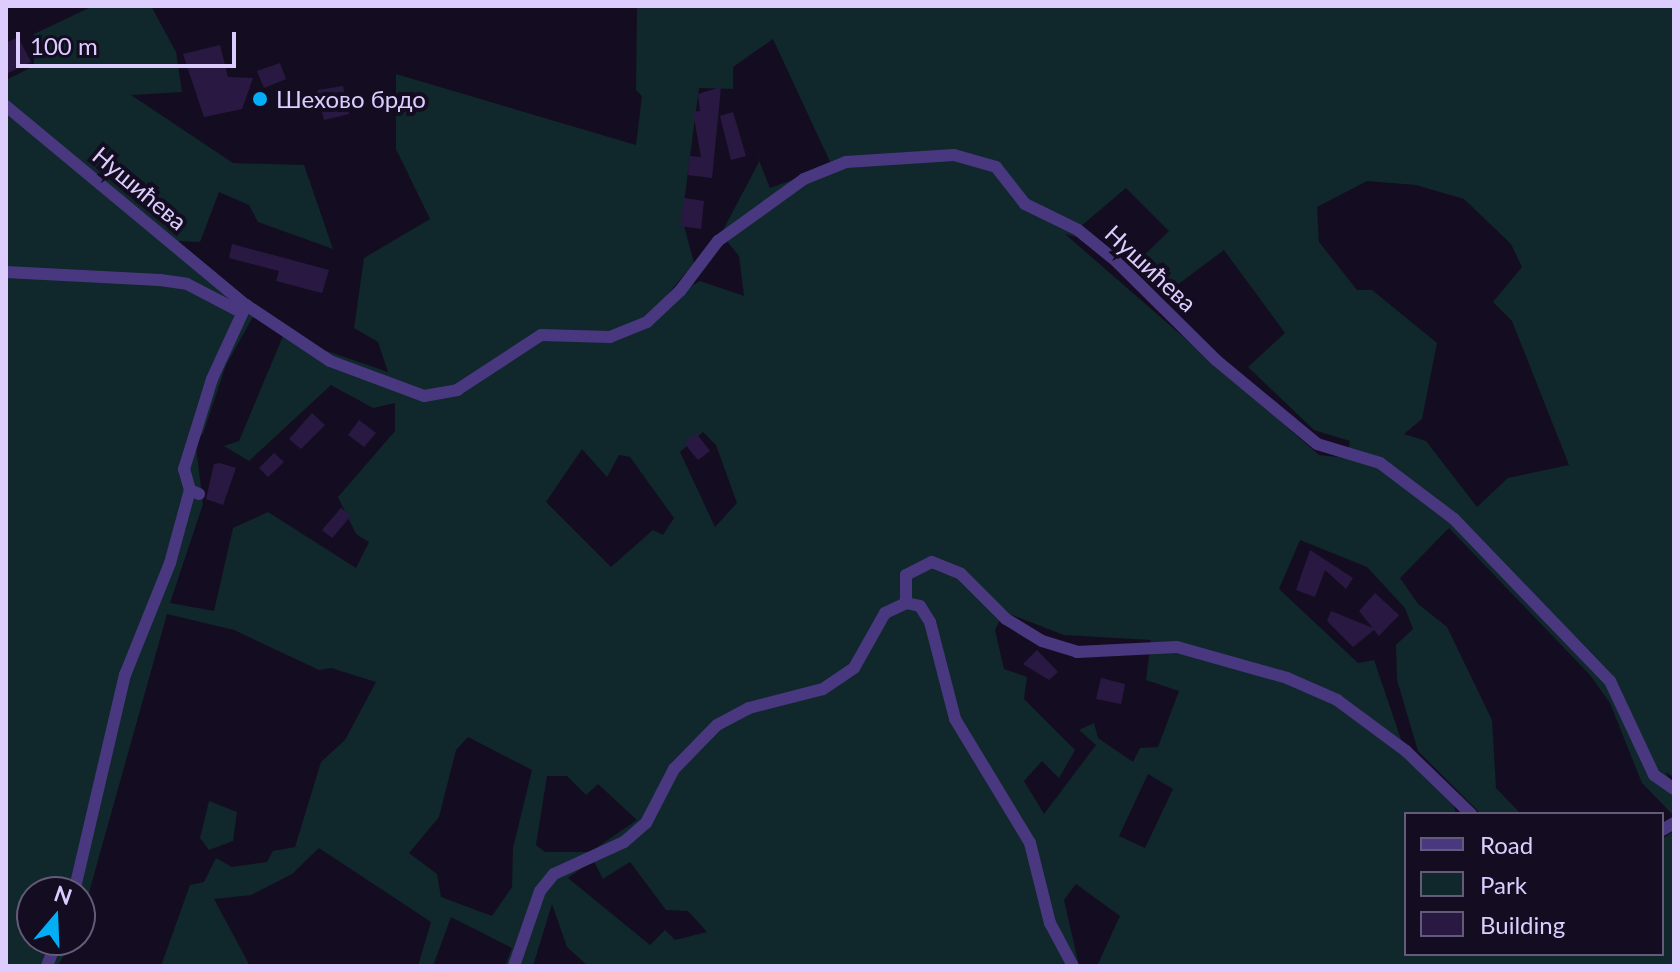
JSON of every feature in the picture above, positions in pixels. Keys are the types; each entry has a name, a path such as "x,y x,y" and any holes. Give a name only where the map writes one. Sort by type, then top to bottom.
{"street":[{"name":"Нушићева","path":"6,106 246,305 330,361 413,394 439,395 457,390 541,335 610,337 647,322 680,291 718,241 804,179 846,162 954,155 983,163 1005,175 1025,204 1078,230 1116,261 1216,360 1317,444 1380,463 1454,519 1610,681 1654,775 1674,789"},
{"path":"6,272 160,280 187,284 235,309 246,305"},
{"path":"78,876 125,675 195,492 184,469 195,429 246,305"},
{"path":"906,603 906,575 932,562 961,574 1006,619 1042,641 1077,652 1177,647 1287,678 1337,700 1406,751 1469,812"},
{"path":"514,966 540,891 554,874 624,842 646,823 674,769 717,725 749,708 823,689 854,668 885,613 906,603 920,606 930,622 955,719 1030,843 1050,923 1073,966"}],"green space":[{"path":"93,6 151,6 176,52 182,92 131,95 233,163 304,165 333,249 258,222 249,205 219,192 200,242 177,241 254,315 226,365 203,434 195,439 203,504 170,603 214,611 233,528 268,512 356,568 369,542 356,534 338,497 395,431 395,403 373,408 331,385 249,461 224,446 239,441 283,336 388,372 378,342 354,328 364,258 430,219 396,149 396,74 636,145 642,96 636,90 637,6 1674,6 1674,777 1665,772 1674,785 1674,816 1642,783 1610,703 1590,675 1449,528 1400,578 1418,604 1447,627 1492,720 1496,788 1519,812 1479,812 1418,751 1397,680 1396,645 1413,629 1405,608 1367,567 1300,540 1279,589 1358,663 1374,660 1408,760 1454,806 1456,812 1404,812 1404,956 1664,956 1664,838 1674,831 1674,966 1097,966 1120,916 1076,884 1064,900 1079,966 588,966 567,947 552,904 533,966 505,966 512,948 451,917 433,966 418,966 431,922 319,848 292,874 251,895 214,899 250,966 161,966 190,885 204,882 216,858 232,867 267,862 273,851 295,847 321,762 345,740 376,682 331,668 319,670 234,630 167,614 94,876 16,876 16,956 63,956 58,966 6,966 6,80 34,66 34,34","holes":["773,39 832,166 770,188 756,153 759,162 721,234 739,256 744,296 700,281 658,306 694,263 682,218 699,88 733,89 733,67","1367,181 1416,185 1464,199 1511,244 1522,267 1493,302 1512,321 1569,465 1508,478 1477,507 1426,441 1404,434 1422,419 1437,343 1372,290 1357,290 1319,242 1317,207","1126,188 1169,231 1139,260 1169,291 1224,250 1285,333 1248,367 1314,430 1350,441 1347,458 1319,455 1065,234 1099,243 1080,227","703,432 716,445 737,503 715,527 680,452","582,449 607,477 619,455 630,457 674,518 663,535 653,530 611,567 546,502","1004,612 1064,635 1151,640 1146,680 1179,691 1158,747 1140,748 1133,762 1098,738 1094,723 1079,730 1096,745 1044,814 1024,781 1042,761 1059,778 1075,750 1024,699 1027,677 1004,669 995,630","468,737 532,770 513,848 512,887 492,916 441,897 437,874 409,853 439,817 456,750","1148,774 1173,789 1145,848 1119,836","547,776 567,776 586,795 598,784 637,820 590,852 545,852 536,845","593,860 603,879 630,862 666,910 688,911 707,932 675,940 665,930 650,945 568,878"]},
{"path":"209,801 237,812 233,841 209,850 200,838"}],"building":[{"path":"18,37 31,62 6,74 6,43"},
{"path":"220,45 228,77 253,78 242,109 204,117 183,54"},
{"path":"280,63 286,79 264,88 257,71"},
{"path":"343,86 349,114 324,120 321,108 310,102 318,90"},
{"path":"721,87 712,178 688,175 689,156 701,157 693,112 700,111 698,94"},
{"path":"733,112 746,156 731,160 720,116"},
{"path":"684,198 704,201 701,229 680,226"},
{"path":"232,244 329,270 322,293 276,281 279,271 229,258"},
{"path":"312,413 325,425 301,449 289,439"},
{"path":"359,420 376,433 364,447 348,435"},
{"path":"696,433 710,451 698,460 684,443"},
{"path":"274,453 284,462 268,477 259,468"},
{"path":"214,464 236,468 223,505 206,499"},
{"path":"341,508 351,516 332,538 322,530"},
{"path":"1310,550 1353,578 1346,589 1325,570 1315,597 1296,590"},
{"path":"1375,593 1399,615 1379,636 1374,630 1353,647 1327,621 1331,611 1373,628 1359,611"},
{"path":"1037,650 1058,672 1049,680 1023,664"},
{"path":"1101,678 1125,684 1121,704 1096,699"}],"place":[{"name":"Шехово брдо","path":"260,99"}]}
